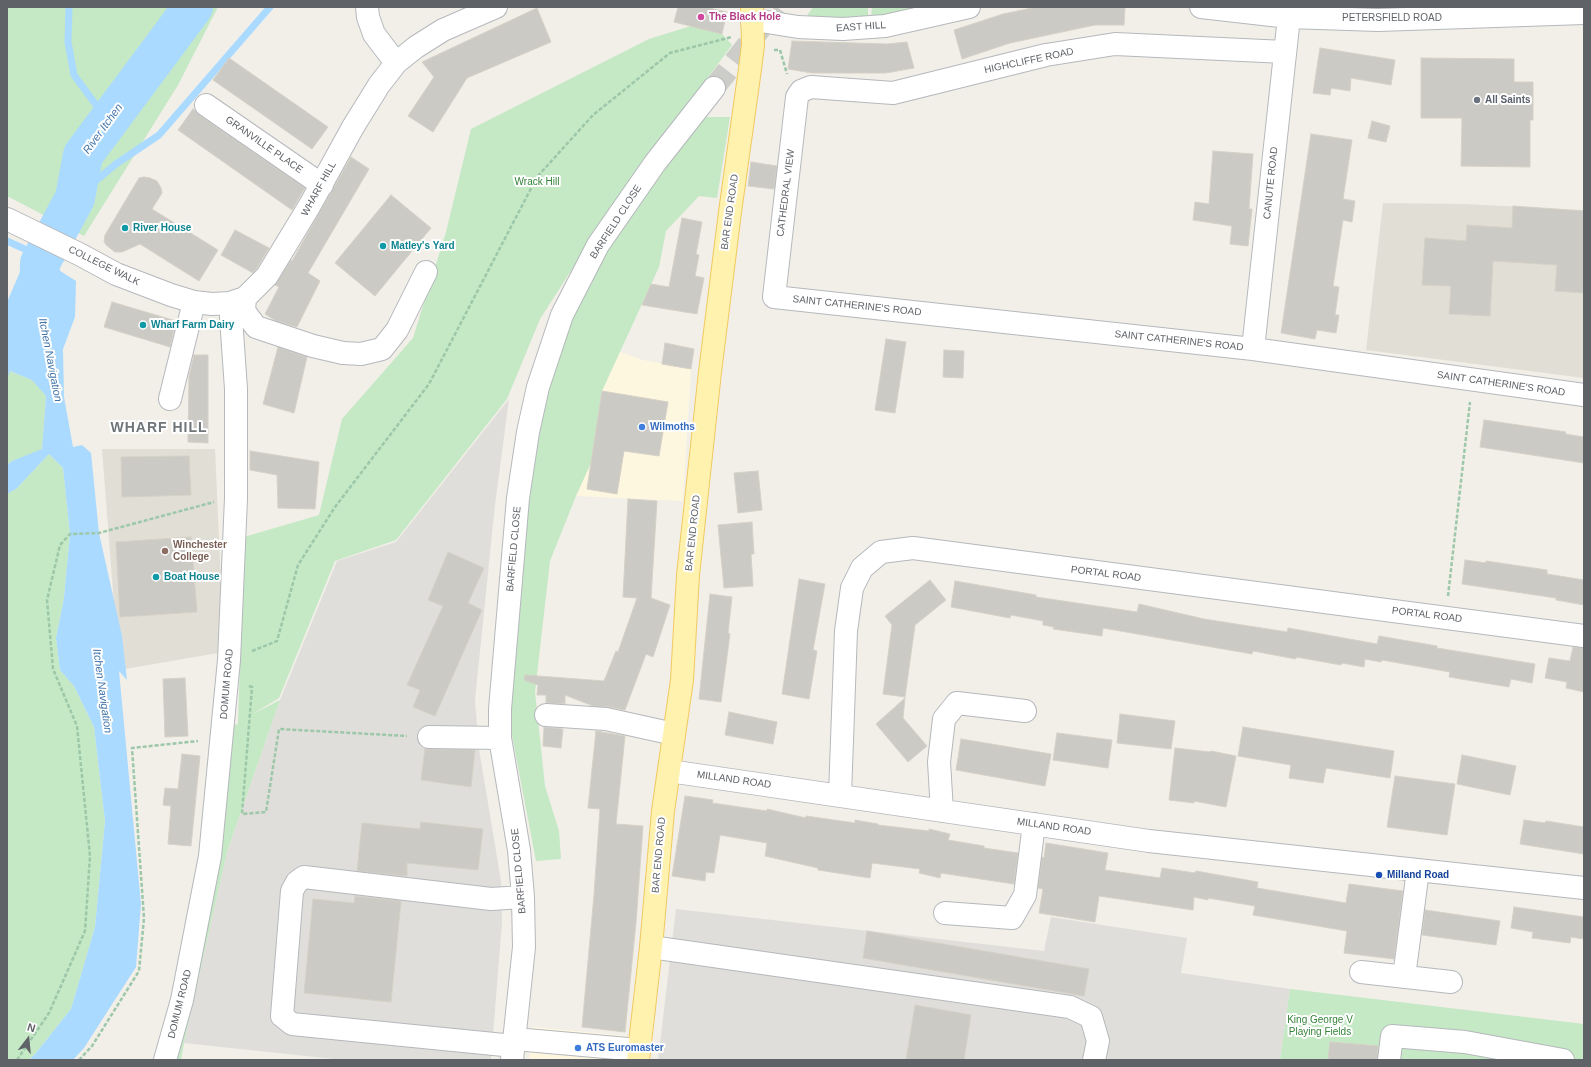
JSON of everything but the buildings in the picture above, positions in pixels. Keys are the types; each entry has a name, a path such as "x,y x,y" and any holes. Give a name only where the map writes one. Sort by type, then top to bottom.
{"main road":[{"name":"BAR END ROAD","path":"639,1055 651,947 663,811 682,680 688,575 710,372 750,69 752,15"}],"street":[{"path":"367,7 368,17 374,34 396,63"},
{"name":"WHARF HILL","path":"237,300 267,276 322,185 367,103 378,85 396,63 416,47 443,30 496,7"},
{"name":"EAST HILL","path":"752,15 761,21 798,27 843,29 885,26 969,7"},
{"name":"PETERSFIELD ROAD","path":"1202,7 1289,17 1378,20 1584,13"},
{"name":"CANUTE ROAD","path":"1254,349 1289,17"},
{"name":"HIGHCLIFFE ROAD","path":"801,91 811,87 893,93 1046,55 1115,44 1285,52"},
{"name":"BARFIELD CLOSE","path":"514,1048 524,947 523,898 519,850 500,738 500,709 518,498 528,432 538,387 562,315 598,245 655,163 714,88"},
{"name":"CATHEDRAL VIEW","path":"774,297 797,97 801,91"},
{"name":"GRANVILLE PLACE","path":"206,105 322,185"},
{"name":"COLLEGE WALK","path":"14,223 81,255 116,274 143,285 194,302 212,304 237,300"},
{"path":"237,300 256,327 313,346 343,353 361,354 382,349 397,330 426,272"},
{"name":"SAINT CATHERINE'S ROAD","path":"774,297 1254,349 1584,396"},
{"name":"DOMUM ROAD","path":"165,1060 182,1000 210,856 229,660 236,498 237,300"},
{"path":"170,399 194,302"},
{"name":"PORTAL ROAD","path":"840,795 846,631 852,588 862,568 881,552 913,548 1584,636"},
{"path":"942,811 939,762 944,719 957,703 1025,711"},
{"path":"546,715 606,720 674,734"},
{"path":"429,737 500,738"},
{"name":"MILLAND ROAD","path":"669,771 1148,841 1584,888"},
{"path":"945,913 1012,918 1025,895 1034,824"},
{"path":"1404,977 1418,870"},
{"path":"523,898 491,899 304,877 297,882 292,891 282,1016 292,1024 514,1048 639,1055"},
{"path":"651,947 1070,1007 1091,1017 1098,1041 1094,1060"},
{"path":"1360,972 1451,982"},
{"path":"1389,1060 1392,1036 1465,1042 1563,1060"}],"path":[{"path":"229,660 277,641 298,565 335,507 429,384 537,177 593,115 670,53 752,15"},
{"path":"768,50 780,50 787,74"},
{"path":"1445,618 1472,380"},
{"path":"17,1060 49,1012 85,931 90,856 77,726 53,669 48,600 60,545 70,534 99,533 227,499 236,498"},
{"path":"227,681 252,687 242,814 266,812 279,729 429,737"},
{"path":"79,1060 92,1046 139,971 144,918 132,748 202,740"}],"shaded area":[{"path":"1383,203 1465,204 1582,210 1582,216 1584,216 1584,378 1366,350"},
{"name":"Wilmoths","path":"620,352 643,360 691,369 683,501 576,496 591,463 602,391"},
{"path":"509,399 495,505 475,700 479,749 501,881 502,922 491,1060 343,1060 184,1043 227,852 280,700 337,561 396,542"},
{"name":"Winchester College","path":"102,449 215,449 224,652 119,670"},
{"path":"676,909 1044,951 1051,917 1187,938 1181,973 1290,989 1280,1060 658,1060"},
{"name":"ATS Euromaster","path":"532,1027 628,1036 625,1060 529,1060"}],"green space":[{"path":"7,7 218,7 178,85 84,236 7,196"},
{"path":"813,7 868,7 868,23 806,17"},
{"path":"872,7 936,7 871,18"},
{"name":"Wrack Hill","path":"691,26 716,27 732,45 610,210 540,319 507,399 396,540 335,561 279,698 251,715 280,700 227,852 181,1060 172,1060 223,728 238,724 244,537 319,515 342,419 413,338 446,232 471,129 649,39"},
{"path":"704,117 730,117 717,198 699,196 666,231 659,267 602,391 591,463 550,561 535,692 545,786 559,831 561,859 536,861 510,725 527,510 544,398 567,329 604,253 650,188"},
{"path":"9,371 33,380 46,396 42,450 12,461 7,465 7,379"},
{"path":"49,454 63,468 70,534 64,598 56,638 60,670 74,686 94,727 105,821 95,927 71,1009 29,1060 7,1060 7,494 16,489"},
{"name":"King George V Playing Fields","path":"1290,989 1584,1024 1584,1060 1280,1060"}],"water":[{"name":"Itchen Navigation","path":"29,251 76,281 75,317 63,349 64,397 73,447 82,445 91,453 99,533 122,636 127,680 119,671 141,904 136,967 84,1048 73,1060 29,1060 71,1009 95,927 105,821 94,727 74,686 60,670 56,638 64,598 70,534 63,468 49,454 16,489 7,494 7,465 12,461 42,449 46,396 32,380 10,371 7,379 7,302"}],"waterway":[{"path":"69,7 68,42 74,75 108,121"},
{"name":"River Itchen","path":"7,351 39,302 40,263 75,198 83,155 193,7"},
{"path":"75,198 116,164 159,135 270,7"},
{"path":"7,241 29,251 35,257"}],"tunnel":[{"path":"714,88 777,7"}],"place":[{"name":"The Black Hole","path":"701,17"},
{"name":"All Saints","path":"1477,100"},
{"name":"River House","path":"125,228"},
{"name":"Matley's Yard","path":"383,246"},
{"name":"Wharf Farm Dairy","path":"143,325"},
{"name":"Wilmoths","path":"642,427"},
{"name":"Winchester College","path":"165,551"},
{"name":"Boat House","path":"156,577"},
{"name":"Milland Road","path":"1379,875"},
{"name":"ATS Euromaster","path":"578,1048"}],"district":[{"name":"WHARF HILL","path":"159,428"}]}
